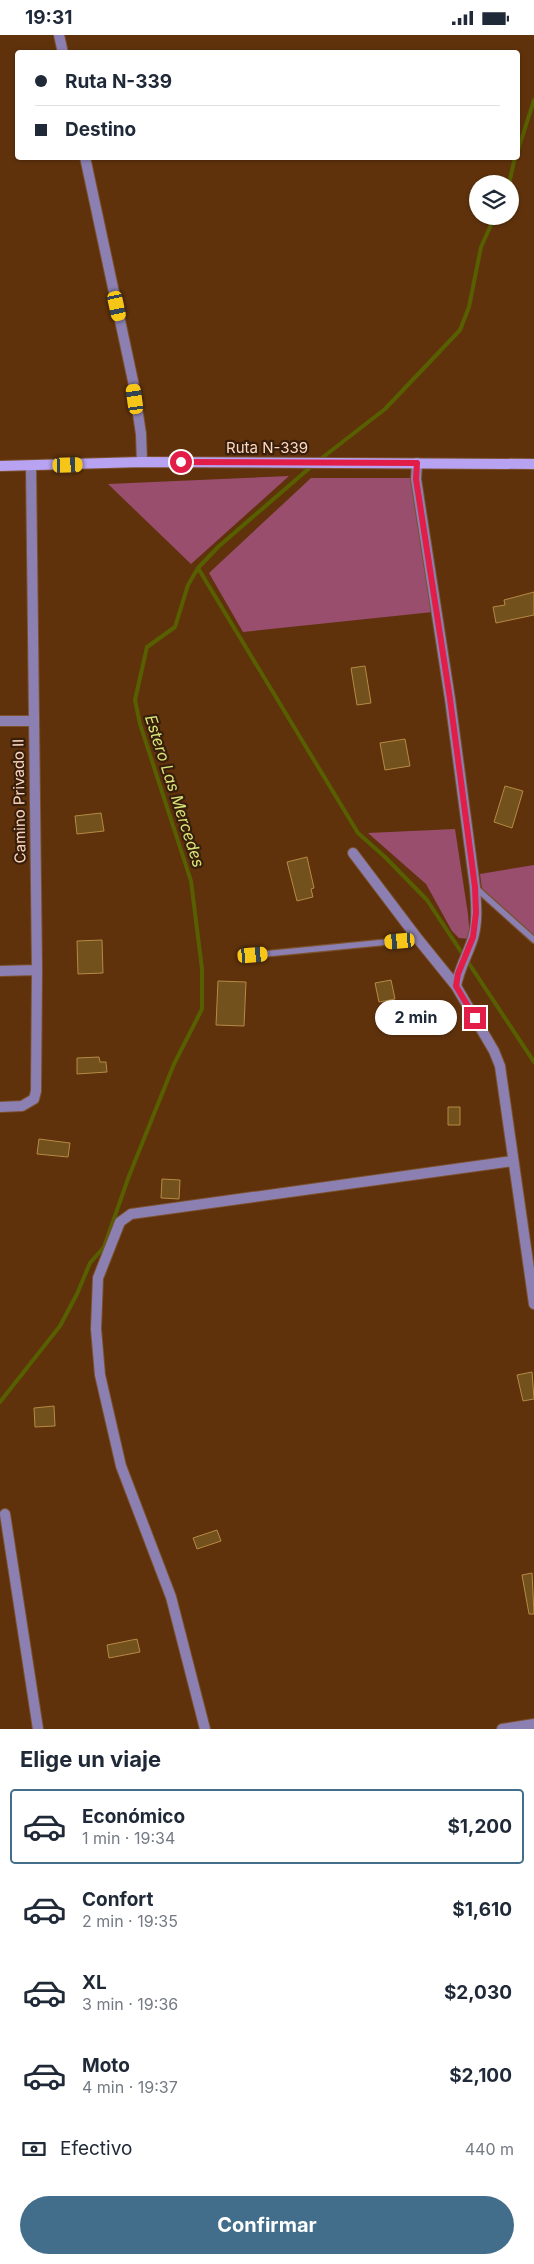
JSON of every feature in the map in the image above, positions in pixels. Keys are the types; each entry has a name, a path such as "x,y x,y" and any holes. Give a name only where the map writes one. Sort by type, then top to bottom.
{"street":[{"path":"60,35 62,50"},
{"path":"86,160 133,381 141,434 142,461"},
{"name":"Ruta N-339","path":"0,466 142,461 534,464"},
{"path":"417,463 416,479 450,699 475,887 476,913 473,937 456,986"},
{"name":"Camino Privado II","path":"0,1107 22,1106 34,1099 37,971 31,466"},
{"path":"0,721 33,721"},
{"path":"353,853 456,986 494,1051 500,1066 504,1090 512,1161 534,1304"},
{"path":"0,971 37,971"},
{"path":"205,1729 171,1597 121,1466 100,1375 96,1329 98,1278 120,1222 130,1214 512,1161"},
{"path":"5,1514 38,1729"},
{"path":"502,1729 534,1724"}],"lane":[{"path":"475,887 534,940"},
{"path":"253,955 418,939"}],"shaded area":[{"path":"289,476 191,564 108,484"},
{"path":"311,478 415,478 433,612 243,632 209,573"},
{"path":"455,829 470,939 459,938 452,931 426,884 368,833"},
{"path":"534,865 534,944 483,897 480,874"}],"building":[{"path":"534,592 534,615 496,623 493,607 505,605 504,600"},
{"path":"365,666 371,703 357,705 351,668"},
{"path":"405,739 410,766 385,770 380,743"},
{"path":"505,786 523,791 512,828 494,822"},
{"path":"101,813 104,831 77,834 75,816"},
{"path":"307,857 314,888 311,889 313,897 297,901 287,862"},
{"path":"102,940 103,973 78,974 77,941"},
{"path":"391,980 395,999 379,1002 375,983"},
{"path":"218,981 246,982 244,1026 216,1025"},
{"path":"99,1057 100,1062 106,1062 107,1072 77,1074 77,1058"},
{"path":"448,1107 460,1107 460,1125 448,1125"},
{"path":"39,1139 70,1143 68,1157 37,1154"},
{"path":"162,1179 180,1180 179,1199 161,1198"},
{"path":"532,1372 534,1399 523,1401 517,1375"},
{"path":"54,1406 55,1426 35,1427 34,1408"},
{"path":"217,1530 221,1541 197,1549 193,1538"},
{"path":"532,1573 534,1614 529,1614 522,1575"},
{"path":"137,1639 140,1652 109,1658 107,1645"}],"waterway":[{"name":"Estero Las Mercedes","path":"520,144 534,100"},
{"name":"Estero Las Mercedes","path":"511,175 514,160"},
{"name":"Estero Las Mercedes","path":"318,461 385,409 460,330 469,307 481,247 491,225"},
{"name":"Estero Las Mercedes","path":"0,1402 60,1326 77,1294 90,1263 104,1247 129,1176 174,1064 202,1009 202,969 191,881 140,724 135,700 147,647 175,627 188,585 198,568 218,547 313,465"},
{"path":"198,568 358,833 385,857 427,900 534,1062"}],"route":[{"path":"181,462 417,463 416,479 450,699 475,887 476,913 473,937 458,974 456,986 475,1018"}]}
